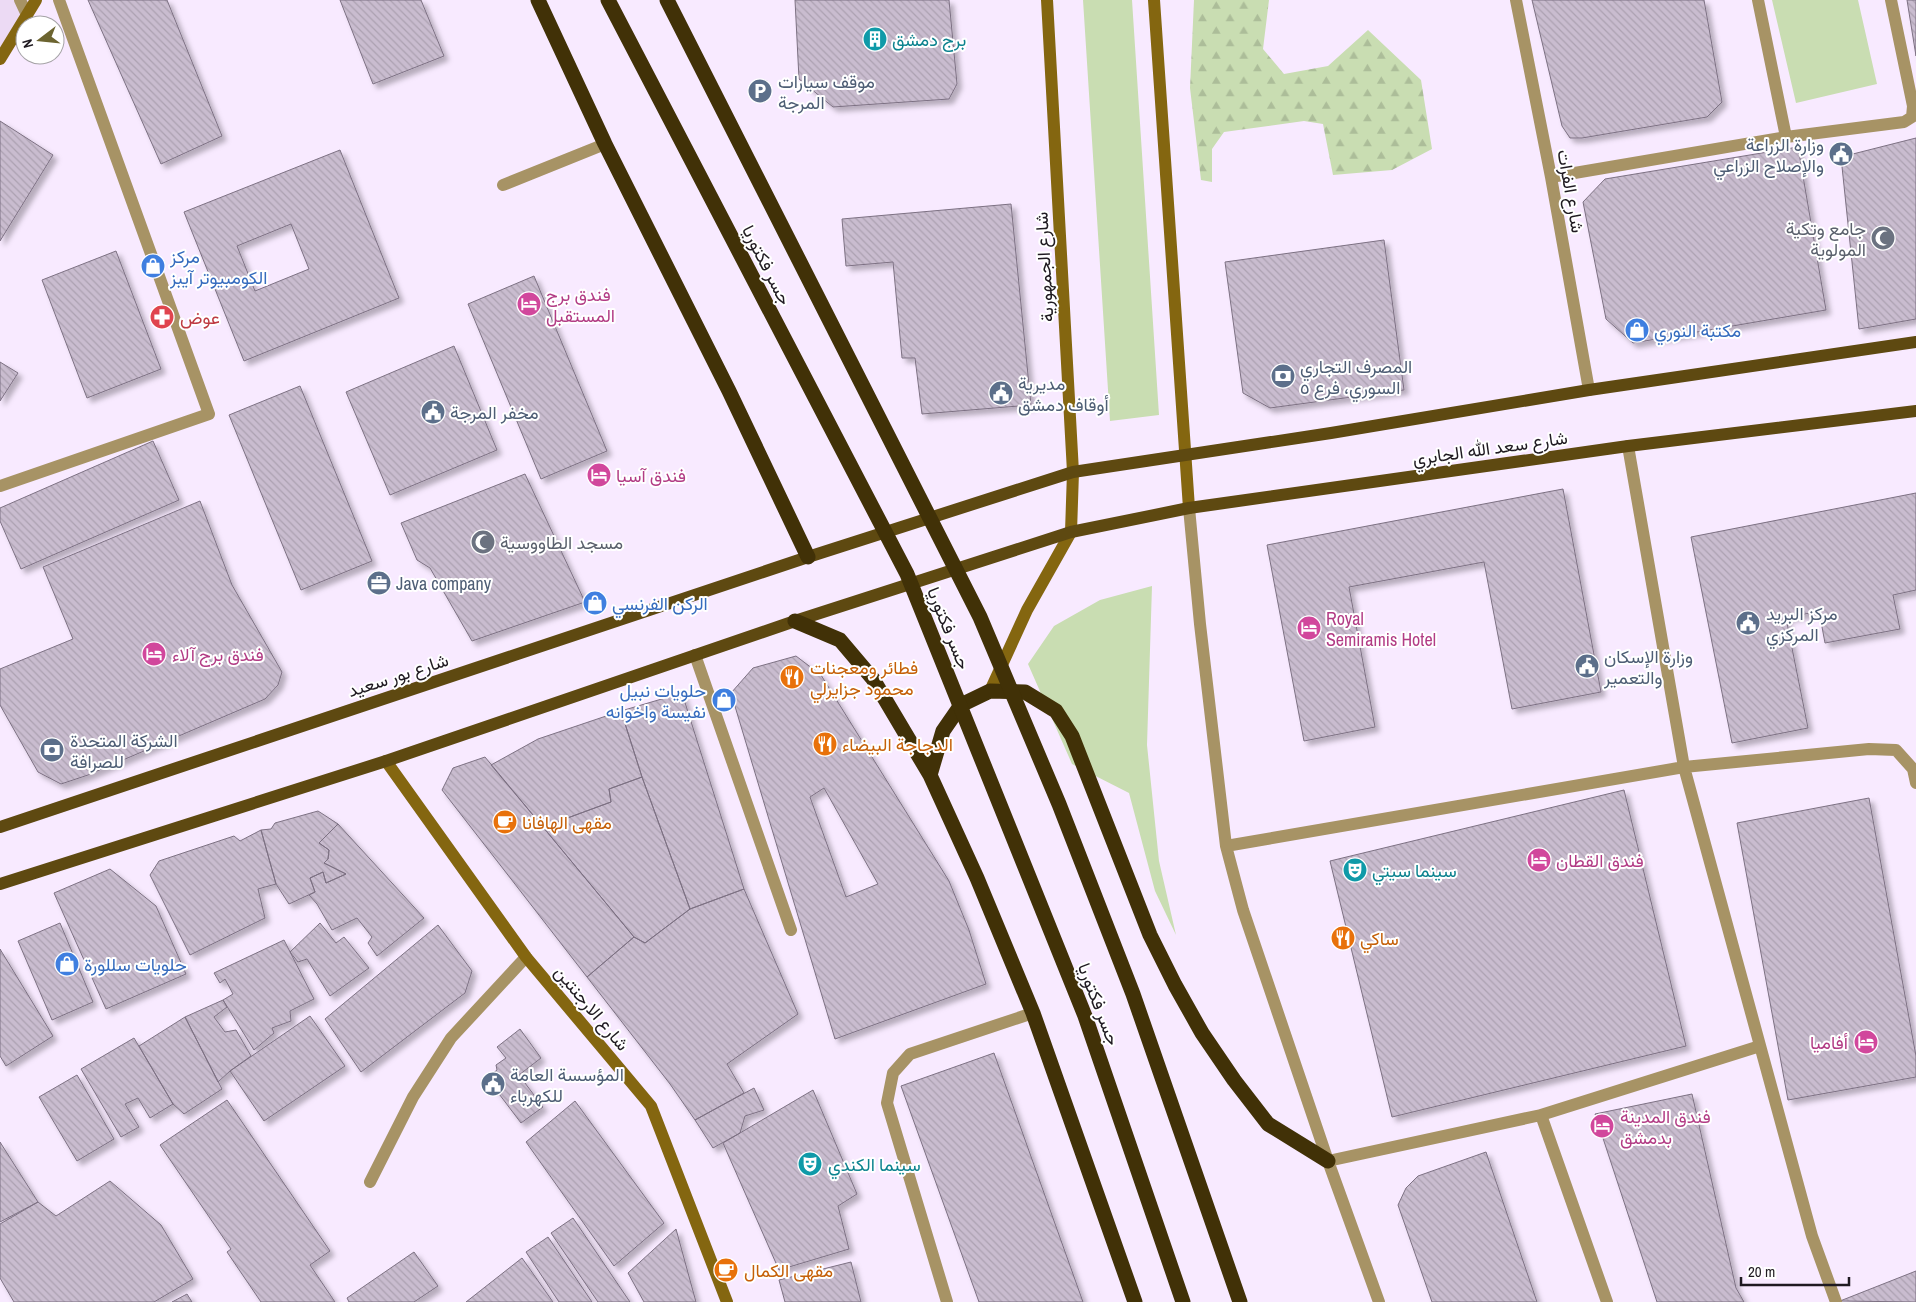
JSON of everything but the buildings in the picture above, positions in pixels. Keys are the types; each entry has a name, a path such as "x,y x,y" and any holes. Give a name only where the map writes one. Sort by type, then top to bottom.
{"highway":[{"path":"538,0 606,144 729,391 808,557"},
{"name":"جسر فكتوريا","path":"608,0 907,574 1085,1016 1183,1302"},
{"name":"جسر فكتوريا","path":"667,0 980,617 1059,804 1134,994 1240,1302"},
{"path":"795,621 840,640 872,679 930,775 977,878 1032,1013 1135,1302"},
{"path":"930,775 942,731 961,705 990,691 1025,692 1056,711 1072,736 1150,935 1175,986 1202,1034 1268,1124 1328,1161"}],"main road":[{"path":"27,15 36,0"},
{"name":"شارع الجمهورية","path":"1047,0 1073,472 1071,532"},
{"path":"1154,0 1189,508"},
{"path":"0,59 15,35"},
{"path":"1073,472 1331,433 1589,390 1916,342"},
{"name":"شارع سعد الله الجابري","path":"795,621 1071,532 1189,508 1628,446 1916,411"},
{"name":"شارع بور سعيد","path":"0,827 808,557 1073,472"},
{"path":"990,691 1027,610 1071,532"},
{"path":"0,884 386,760 795,621"},
{"name":"شارع الارجنتين","path":"386,760 526,957 652,1106 727,1302"}],"street":[{"path":"20,0 27,15"},
{"path":"0,486 209,414 59,0"},
{"name":"شارع الفرات","path":"1516,0 1551,177 1589,390"},
{"path":"1758,0 1786,137"},
{"path":"1551,177 1786,137 1904,122 1912,117 1914,106 1891,0"},
{"path":"503,185 606,144"},
{"path":"1628,446 1684,767 1812,1236 1836,1302"},
{"path":"1189,508 1200,624 1226,846 1243,910 1328,1161 1380,1302"},
{"path":"695,655 791,930"},
{"path":"1226,846 1684,767 1878,749 1896,750 1912,769 1916,783"},
{"path":"370,1182 413,1097 451,1038 526,957"},
{"path":"947,1302 887,1103 893,1073 910,1054 1032,1013"},
{"path":"1328,1161 1541,1115 1760,1046"},
{"path":"1541,1115 1607,1302"}],"shaded area":[{"path":"0,0 36,0 27,15 15,15 15,34 0,59"}],"green space":[{"path":"1083,0 1132,0 1159,415 1110,421"},
{"path":"1194,0 1269,0 1263,49 1284,74 1328,66 1368,30 1421,80 1432,149 1392,170 1333,175 1323,124 1304,121 1224,132 1212,149 1212,182 1201,180 1190,88"},
{"path":"1772,0 1858,0 1877,84 1796,103"},
{"path":"1152,586 1147,745 1159,861 1176,935 1155,891 1129,793 1072,764 1028,664 1054,626 1100,600"}],"place":[{"name":"برج دمشق","path":"875,39"},
{"name":"موقف سيارات المرجة","path":"760,91"},
{"name":"وزارة الزراعة والإصلاح الزراعي","path":"1841,154"},
{"name":"جامع وتكية المولوية","path":"1883,238"},
{"name":"مركز الكومبيوتر آيبز","path":"153,266"},
{"name":"فندق برج المستقبل","path":"529,304"},
{"name":"عوض","path":"162,317"},
{"name":"مكتبة النوري","path":"1637,330"},
{"name":"المصرف التجاري السوري، فرع ٥","path":"1283,376"},
{"name":"مديرية أوقاف دمشق","path":"1001,393"},
{"name":"مخفر المرجة","path":"433,412"},
{"name":"فندق آسيا","path":"599,475"},
{"name":"مسجد الطاووسية","path":"483,542"},
{"name":"Java company","path":"379,583"},
{"name":"الركن الفرنسي","path":"595,603"},
{"name":"مركز البريد المركزي","path":"1748,623"},
{"name":"Royal Semiramis Hotel","path":"1309,628"},
{"name":"فندق برج آلاء","path":"154,654"},
{"name":"وزارة الإسكان والتعمير","path":"1587,666"},
{"name":"فطائر ومعجنات محمود جزايرلي","path":"792,677"},
{"name":"حلويات نبيل نفيسة واخوانه","path":"724,700"},
{"name":"الدجاجة البيضاء","path":"825,744"},
{"name":"الشركة المتحدة للصرافة","path":"52,750"},
{"name":"مقهى الهافانا","path":"505,822"},
{"name":"فندق القطان","path":"1539,860"},
{"name":"سينما سيتي","path":"1355,870"},
{"name":"ساكي","path":"1343,938"},
{"name":"حلويات سللورة","path":"67,964"},
{"name":"أفاميا","path":"1866,1042"},
{"name":"المؤسسة العامة للكهرباء","path":"493,1084"},
{"name":"فندق المدينة بدمشق","path":"1602,1126"},
{"name":"سينما الكندي","path":"810,1164"},
{"name":"مقهى الكمال","path":"726,1270"}]}
